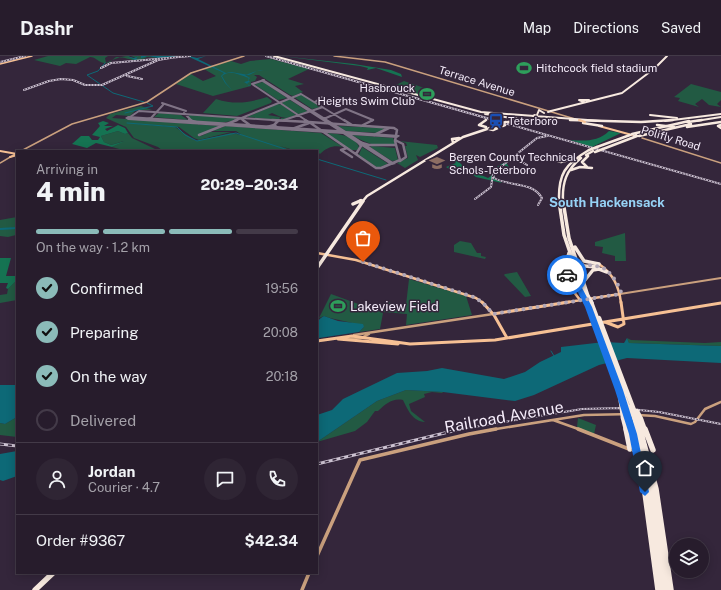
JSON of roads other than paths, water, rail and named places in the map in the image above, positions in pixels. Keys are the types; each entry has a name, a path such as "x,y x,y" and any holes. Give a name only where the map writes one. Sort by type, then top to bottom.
{"highway":[{"path":"273,56 302,64 307,67 312,66 323,68 356,76 358,78 475,111 535,115 569,120 674,127 710,125 721,119"},
{"path":"273,56 468,110 509,118 598,124 615,122"},
{"path":"535,115 590,101 616,98 656,68 667,56"},
{"path":"596,100 625,91 656,68 667,56"},
{"path":"369,82 380,88"},
{"path":"395,85 403,91"},
{"path":"621,95 627,90"},
{"path":"577,105 579,103 578,97"},
{"path":"340,232 360,203 379,188 457,140 477,131 590,101"},
{"path":"468,110 516,115 519,119"},
{"path":"535,115 540,110 540,112 544,113"},
{"path":"650,115 680,118 721,119"},
{"path":"541,116 615,122"},
{"path":"477,131 494,130 504,124 519,119 551,119 541,116"},
{"path":"567,117 585,119"},
{"path":"648,122 669,118"},
{"path":"559,121 598,124 604,122 648,122 693,118"},
{"path":"636,122 662,123 721,119"},
{"path":"721,119 718,126 721,128"},
{"path":"644,130 721,119"},
{"path":"649,133 676,126 721,119"},
{"path":"589,301 585,297 569,252 559,203 559,187 563,166 541,157 559,162 575,159 600,148 635,136 675,125 721,119"},
{"path":"353,204 362,200 403,172 472,132 504,124 552,120"},
{"path":"600,148 616,144 635,136 644,130 674,120"},
{"path":"484,122 480,126 488,127"},
{"path":"472,132 484,122 490,122"},
{"path":"610,142 695,125"},
{"path":"585,297 570,239 562,189 564,177 570,168 579,160 610,142 623,132"},
{"path":"616,144 635,136"},
{"path":"571,170 581,167 592,168 582,163 593,151"},
{"path":"585,297 585,280 574,247 565,194 566,180 571,170 588,156"},
{"path":"562,175 575,159"},
{"path":"318,266 362,200"},
{"path":"574,247 581,258 593,262 606,271"},
{"path":"558,270 567,262 569,252"},
{"path":"318,264 325,255"},
{"path":"598,265 570,267 566,268 564,272 578,285 589,301 627,391 644,486 658,590"},
{"path":"555,266 562,268"},
{"path":"585,280 588,272 591,270 601,269 606,271"},
{"path":"589,301 588,307 596,318 654,483 671,590"},
{"path":"596,318 619,390 632,418 653,450"},
{"path":"631,450 632,418"},
{"path":"632,418 648,485 663,590"},
{"path":"632,418 652,492 666,590"},
{"path":"33,590 49,575"}],"main road":[{"path":"0,63 33,56"},
{"path":"0,63 33,56"},
{"path":"22,150 72,124 147,102 186,75 244,56"},
{"name":"Terrace Avenue","path":"334,56 391,64 567,117"},
{"path":"577,119 598,124"},
{"name":"Polifly Road","path":"598,124 721,162"},
{"path":"0,151 16,154"},
{"path":"0,163 16,154"},
{"path":"318,253 354,259 474,297 483,303 493,314 507,338"},
{"path":"558,270 585,297"},
{"path":"603,322 620,327 624,324 620,292 617,285 606,271"},
{"path":"318,342 493,314 585,297 614,295 620,292 625,293 721,278"},
{"path":"614,295 620,298"},
{"path":"338,339 393,344 416,344 507,338 721,303"},
{"path":"622,312 630,317"},
{"path":"318,342 364,336 373,333"},
{"path":"373,333 373,338"},
{"path":"352,336 364,336 416,344"},
{"name":"Railroad Avenue","path":"318,554 360,460 469,434 552,420 600,414 655,416 686,424 696,421 705,409 721,402"},
{"path":"552,420 651,457 653,450"},
{"path":"302,590 309,574"}],"water":[{"path":"127,56 134,58 139,56 136,58 138,59 141,58 141,56 148,56 135,60"},
{"path":"148,56 187,56 158,58"},
{"path":"187,56 197,58 206,56 198,59 226,73 231,72 246,75 250,78 248,80 249,78 235,73 228,73 222,76 232,90 225,83 221,76 224,73"},
{"path":"324,316 338,321 363,324 364,327 359,332 318,338 318,322"},
{"path":"627,338 629,343 721,346 721,363 627,358 599,365 534,395 515,401 443,392 406,390 377,401 318,441 318,415 332,410 343,399 397,373 427,371 442,368 504,379 525,372 540,362 561,352 561,347 604,342 624,343"},
{"path":"0,385 16,385 16,418 5,424 0,423"},
{"path":"16,451 16,476 3,481 0,480 0,454"}],"waterway":[{"path":"105,63 98,71 87,75 113,93 144,102"},
{"path":"125,113 153,106 147,103"},
{"path":"127,123 177,127 185,135 197,141 236,133 288,150"},
{"path":"318,159 386,180"},
{"path":"0,229 16,228"},
{"path":"551,351 554,356"}],"railway":[{"path":"0,62 25,56"},
{"path":"101,68 111,63 190,56"},
{"path":"266,56 721,184"},
{"path":"24,90 49,81 61,79 73,80 85,85 102,85 158,60 170,58"},
{"path":"127,76 142,79"},
{"path":"518,153 537,138 547,136"},
{"path":"518,153 516,156 517,159 527,165"},
{"path":"518,153 493,173 494,178 507,183 533,189 542,198 538,205"},
{"path":"475,199 491,187 493,174"},
{"path":"459,430 582,409 620,408 659,412 721,424"},
{"path":"318,464 459,430"},
{"path":"0,444 16,446"}],"place":[{"name":"Hitchcock field stadium","path":"524,68"},
{"name":"Hasbrouck Heights Swim Club","path":"427,94"},
{"name":"Teterboro","path":"496,121"},
{"name":"Bergen County Technical Schols-Teterboro","path":"437,163"},
{"name":"Lakeview Field","path":"338,306"}],"district":[{"name":"South Hackensack","path":"607,202"}]}
